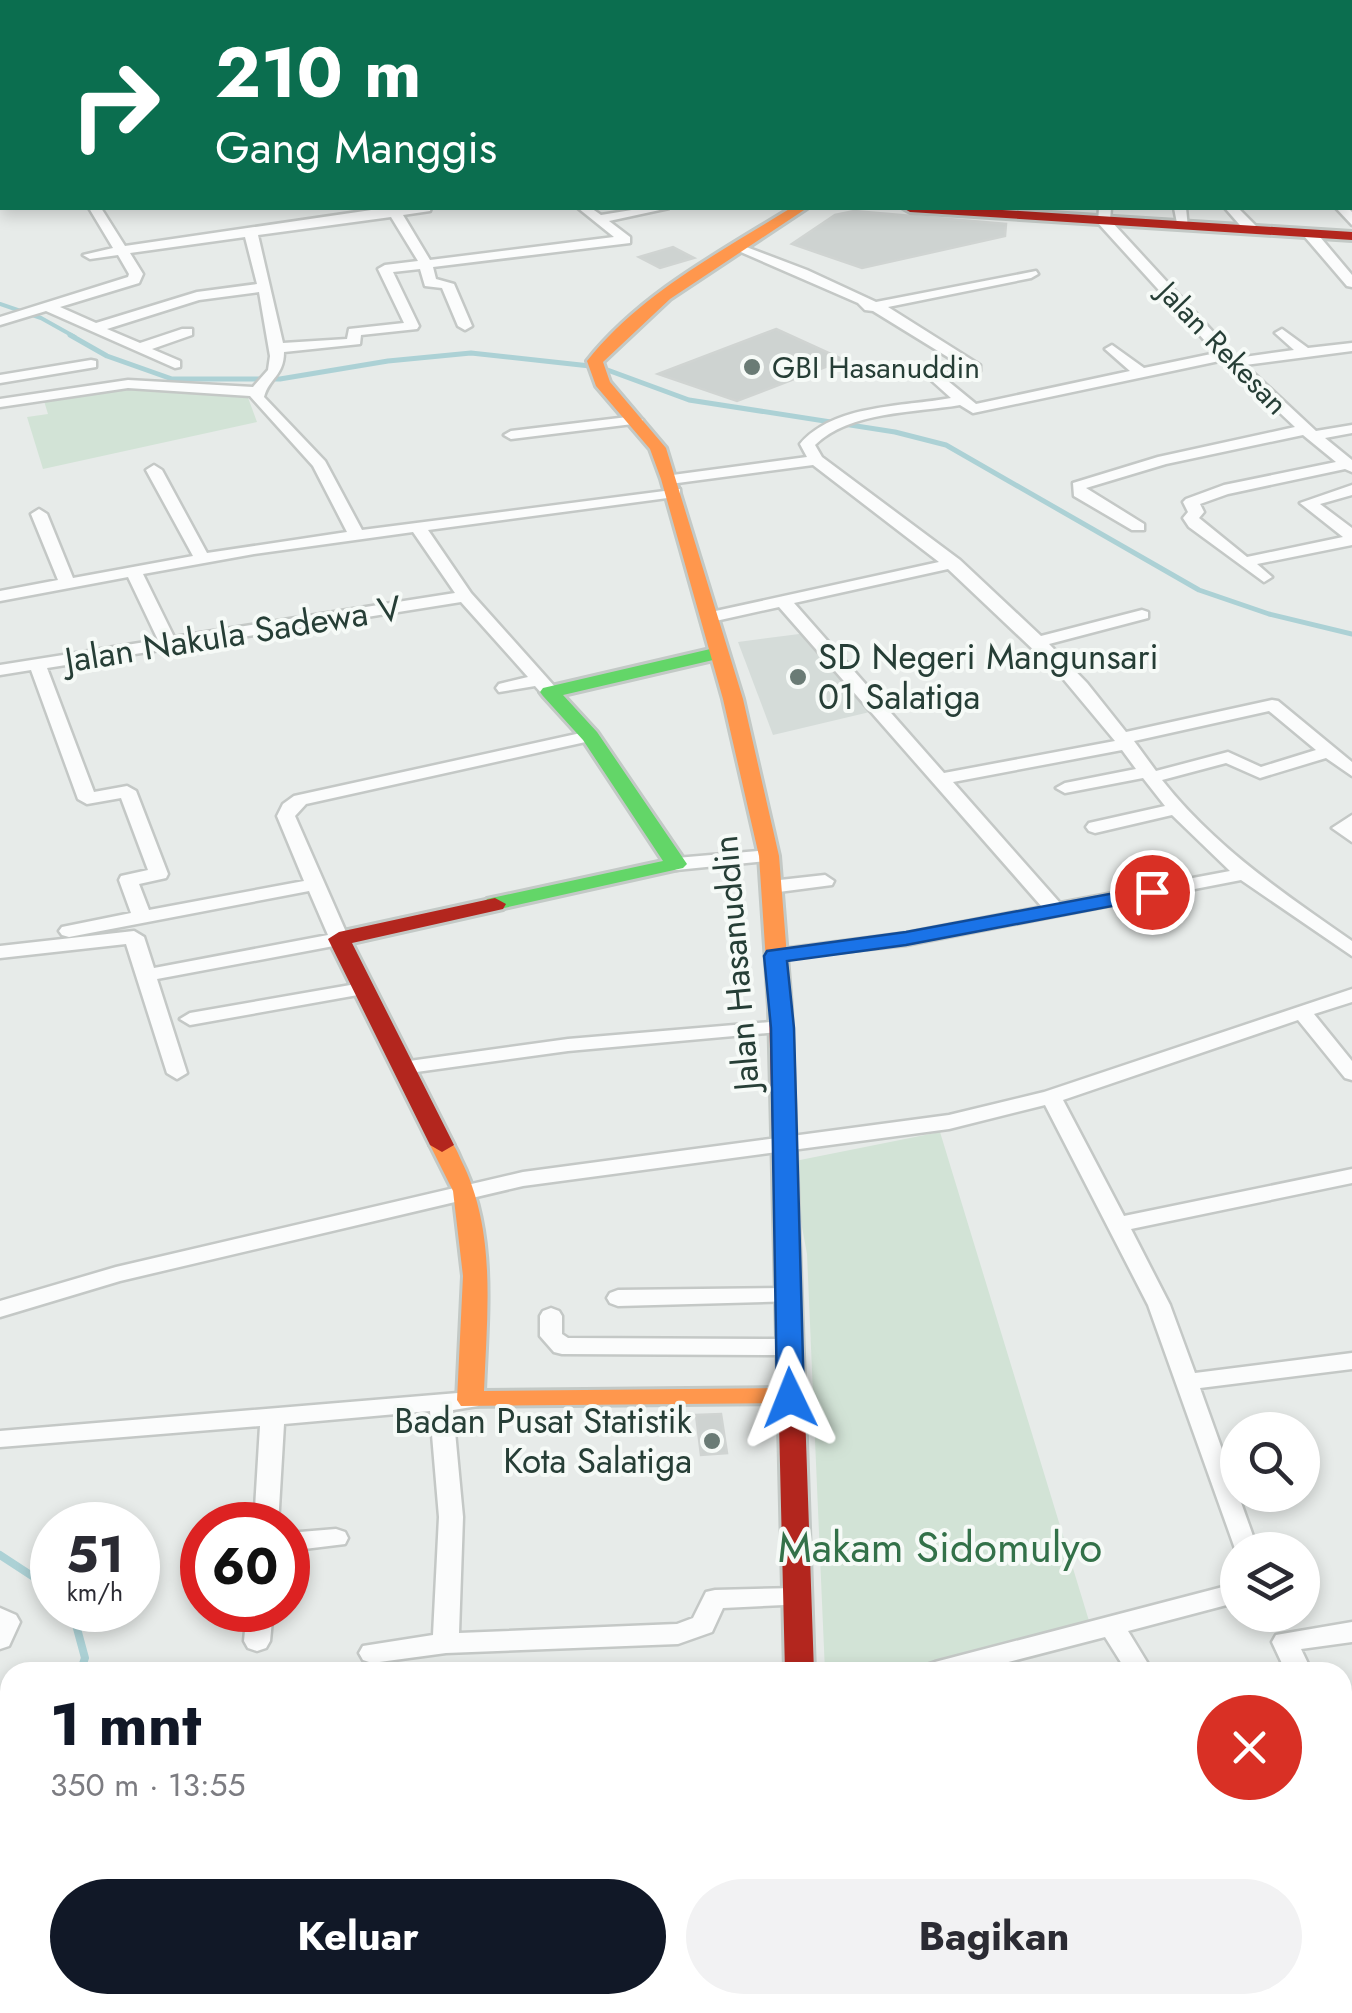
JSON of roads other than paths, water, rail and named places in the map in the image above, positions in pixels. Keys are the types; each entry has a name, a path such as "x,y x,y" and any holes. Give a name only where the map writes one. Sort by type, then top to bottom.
{"main road":[{"name":"Jalan Hasanuddin","path":"797,210 606,344 596,367 658,448 672,486 711,617 770,856 782,1028 800,1662"},
{"path":"1009,210 1182,216 1250,230 1352,236"},
{"path":"545,686 719,653"},
{"path":"545,686 590,736 676,864 339,939 465,1191 476,1276 470,1400 790,1398"}],"street":[{"path":"0,321 134,280 136,274 101,210"},
{"path":"90,256 393,210 428,265 430,283 447,284 465,326"},
{"path":"274,348 349,343 355,341 354,332 412,326 384,270 625,240 587,210"},
{"path":"599,219 651,210"},
{"path":"1234,210 1250,230"},
{"name":"Jalan Rekesan","path":"1104,214 1232,358 1307,433 1350,466"},
{"path":"259,228 274,348 260,404 320,464 356,534"},
{"path":"1310,234 1352,283"},
{"path":"741,249 825,282 983,368 938,380 974,409 1232,358 1352,348"},
{"path":"870,307 1031,274"},
{"path":"95,328 198,296 265,287"},
{"path":"45,310 174,364"},
{"path":"140,348 186,332"},
{"path":"1282,333 1306,354"},
{"path":"1112,349 1142,373"},
{"path":"0,380 90,364"},
{"path":"0,402 128,384 265,383"},
{"path":"960,401 845,423 816,434 807,444 816,460 954,563 1038,642 1125,741 1176,809 1246,874 1352,950"},
{"path":"511,435 636,420"},
{"path":"1138,527 1079,493 1078,486 1163,460 1307,433 1352,429"},
{"path":"0,596 202,558 418,526 471,513 672,486 816,460"},
{"path":"1264,576 1195,524 1191,518 1196,512 1194,499 1350,466"},
{"path":"154,470 202,558"},
{"path":"1352,490 1308,503 1352,538"},
{"path":"39,514 68,584"},
{"path":"418,526 465,596 545,686"},
{"path":"1244,562 1352,538"},
{"path":"711,617 954,563"},
{"path":"133,571 170,645"},
{"name":"Jalan Nakula Sadewa V","path":"0,670 465,596"},
{"path":"785,602 1055,910"},
{"path":"1038,642 1142,615"},
{"path":"37,664 87,798 127,792 159,874 128,880 142,917"},
{"path":"505,688 545,686"},
{"path":"942,779 1125,741 1268,705 1352,772"},
{"path":"147,975 339,939 286,816 289,808 300,800 590,736"},
{"path":"1065,788 1228,757 1260,773 1328,752"},
{"path":"1095,827 1176,809"},
{"path":"1352,820 1342,828 1352,836"},
{"path":"676,864 770,856"},
{"path":"775,956 906,939 1246,874"},
{"path":"771,887 825,881"},
{"path":"68,931 318,884"},
{"path":"0,952 134,936 177,1073"},
{"path":"190,1019 362,989"},
{"path":"0,1309 116,1274 465,1191 542,1176 949,1122 1051,1097 1352,994"},
{"path":"1302,1012 1352,1074"},
{"path":"402,1068 568,1045 782,1028"},
{"path":"1051,1097 1159,1304 1240,1532"},
{"path":"1116,1225 1352,1176"},
{"path":"618,1298 787,1296"},
{"path":"551,1316 550,1336 562,1346 789,1347"},
{"path":"1186,1382 1352,1361"},
{"path":"0,1438 470,1400"},
{"path":"441,1403 451,1517 446,1644"},
{"path":"267,1502 272,1416"},
{"path":"310,1540 336,1538"},
{"path":"975,1662 1220,1597"},
{"path":"372,1653 446,1644 678,1634 702,1625 715,1599 797,1598"},
{"path":"0,1618 7,1622 0,1639"},
{"path":"1113,1628 1134,1662"},
{"path":"257,1640 258,1632"},
{"path":"1294,1662 1285,1642 1352,1632"}],"waterway":[{"path":"0,304 41,318 75,337"},
{"path":"70,335 107,356 172,379 280,379 388,361 471,353 590,366"},
{"path":"602,368 689,400 895,432 946,445 1199,590 1269,614 1352,634"},
{"path":"0,1555 30,1575"},
{"path":"78,1632 84,1662"}],"place":[{"name":"GBI Hasanuddin","path":"752,367"},
{"name":"SD Negeri Mangunsari 01 Salatiga","path":"798,677"},
{"name":"Badan Pusat Statistik Kota Salatiga","path":"712,1441"}],"park label":[{"name":"Makam Sidomulyo","path":"940,1547"}]}
